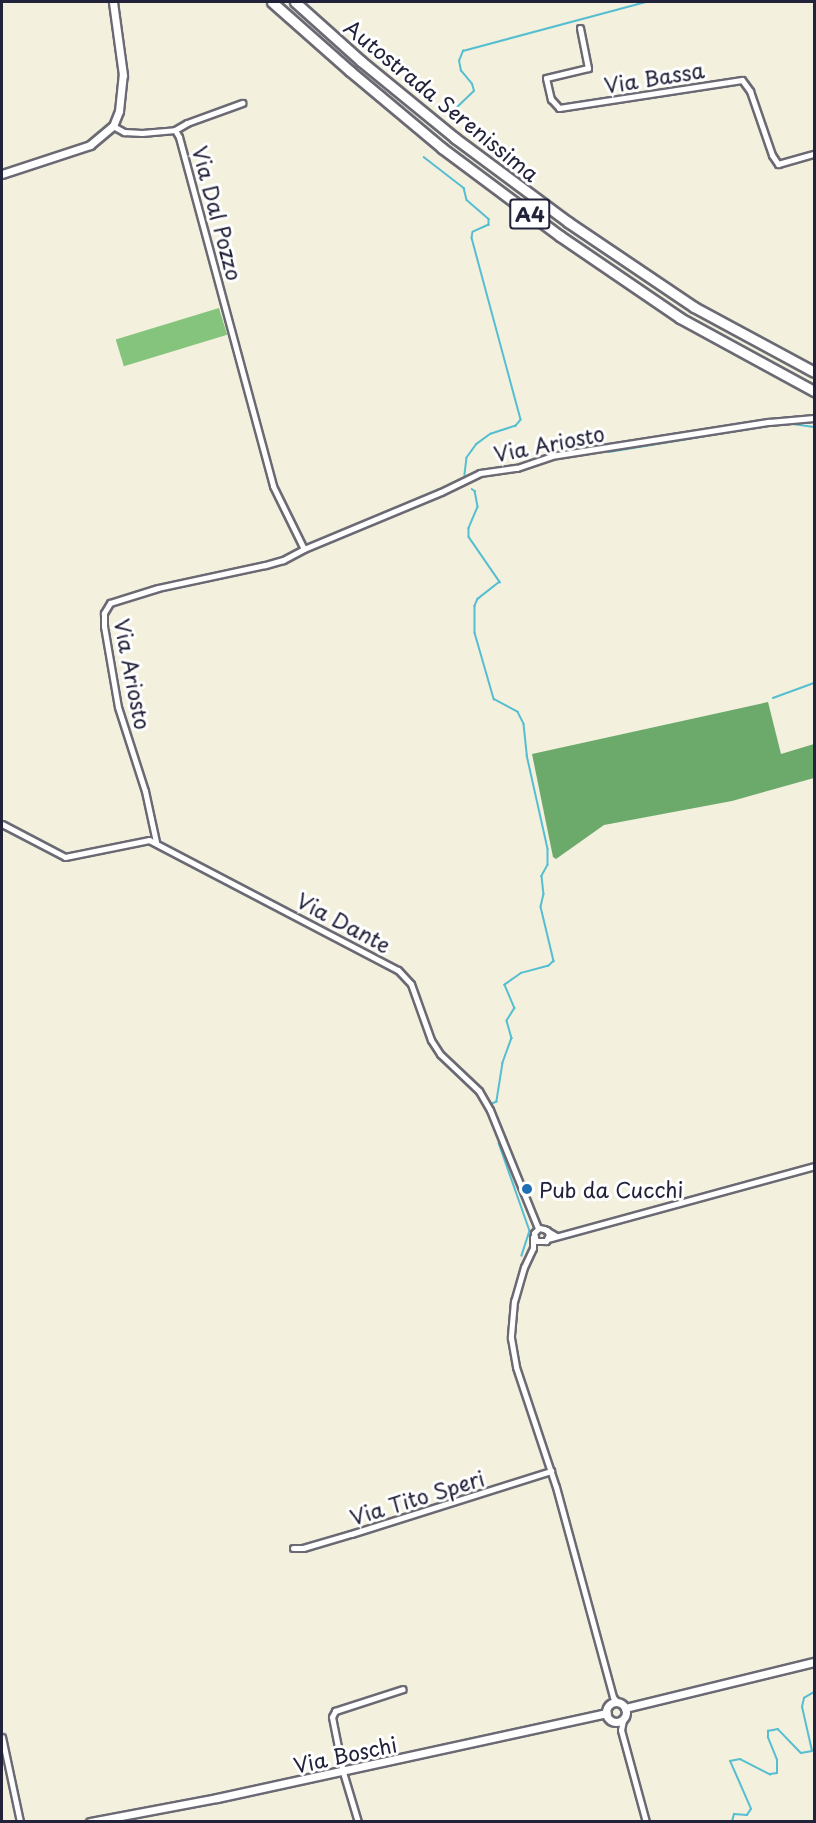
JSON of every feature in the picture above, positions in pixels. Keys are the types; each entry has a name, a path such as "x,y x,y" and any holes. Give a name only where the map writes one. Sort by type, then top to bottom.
{"highway":[{"name":"Autostrada Serenissima","path":"272,2 350,72 442,148 560,236 680,318 814,391"},
{"name":"Autostrada Serenissima","path":"295,2 455,138 568,222 694,307 814,372"}],"street":[{"path":"2,174 90,146 113,126 121,102 123,75 113,2"},
{"name":"Via Bassa","path":"580,28 588,68 546,78 551,99 559,108 742,80 750,91 772,155 778,164 814,154"},
{"path":"174,130 242,103"},
{"name":"Via Dal Pozzo","path":"113,126 124,132 142,134 174,130 183,148 273,486 304,549"},
{"name":"Via Ariosto","path":"156,842 145,792 118,707 104,626 104,613 110,603 158,588 283,560 480,473 517,468 551,456 769,422 814,418"},
{"name":"Via Dante","path":"2,824 65,857 131,842 149,840 156,842 398,970 411,984 431,1040 440,1054 479,1091 490,1110 538,1228"},
{"path":"533,1248 556,1236 814,1166"},
{"path":"556,1236 547,1230 538,1228 533,1237 533,1248 524,1267 514,1301 511,1338 523,1392 551,1471 615,1700 625,1708"},
{"path":"547,1230 548,1239"},
{"path":"533,1237 542,1243"},
{"name":"Via Tito Speri","path":"292,1548 303,1548 351,1534 551,1471"},
{"path":"625,1708 814,1662"},
{"path":"358,1821 333,1727 334,1711 403,1689"},
{"path":"615,1700 607,1713 621,1730"},
{"path":"625,1708 621,1730 646,1821"},
{"name":"Via Boschi","path":"90,1821 344,1772 607,1713"},
{"path":"614,1722 622,1720"},
{"path":"2,1737 20,1821"}],"green space":[{"path":"219,308 227,335 124,366 116,340"},
{"path":"768,702 781,754 814,744 814,778 732,801 604,825 556,859 553,857 532,754"}],"waterway":[{"path":"450,114 474,91 472,84 461,71 459,61 463,51 646,2"},
{"path":"424,157 464,188 467,200 489,219 489,225 473,232 472,238 521,420 516,426 491,434 477,444 467,458 465,475"},
{"path":"609,452 786,423 814,427"},
{"path":"472,489 475,491 478,507 469,528 469,537 500,582 478,599 475,606 475,633 494,699 518,712 524,724 527,755 548,849 548,865 542,876 544,894 541,907 554,961 549,966 522,973 505,985 515,1008 507,1021 512,1038 503,1063 497,1102 492,1104 507,1140"},
{"path":"773,698 814,683"},
{"path":"499,1143 530,1231 522,1256"},
{"path":"732,1822 734,1814 747,1815 751,1809 730,1761 740,1759 770,1774 777,1773 777,1760 768,1738 768,1731 778,1729 801,1753 812,1751 802,1707 804,1698 814,1692"}],"place":[{"name":"Pub da Cucchi","path":"527,1189"}]}
